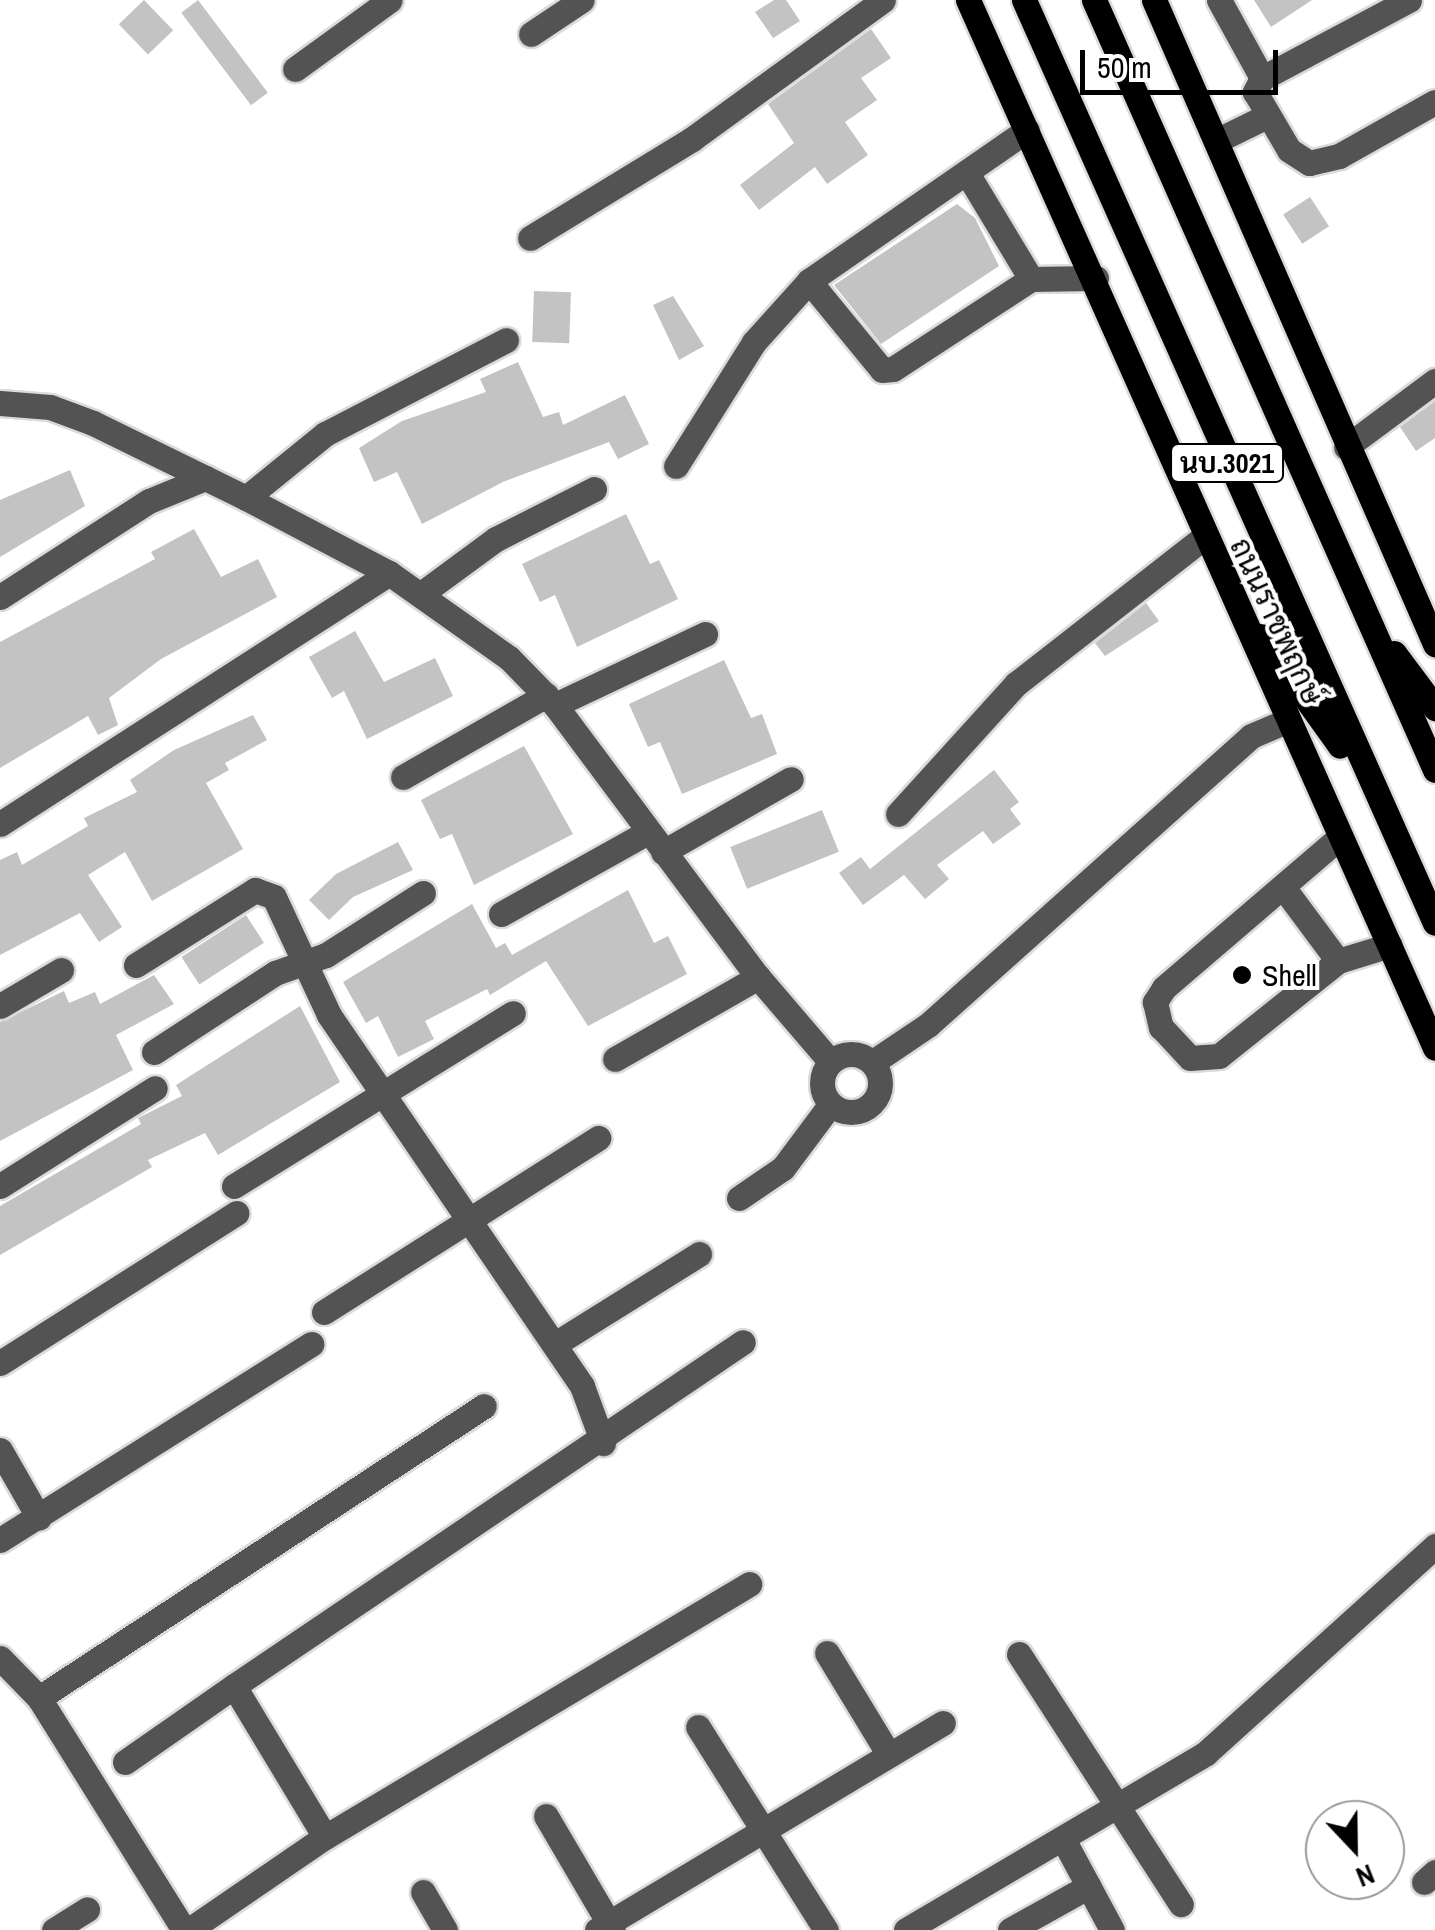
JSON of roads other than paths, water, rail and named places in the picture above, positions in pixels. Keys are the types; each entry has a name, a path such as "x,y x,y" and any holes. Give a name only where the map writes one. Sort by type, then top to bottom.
{"main road":[{"name":"ถนนราชพฤกษ์","path":"968,0 1096,278 1203,538 1435,1048"},
{"name":"ถนนราชพฤกษ์","path":"1024,0 1435,923"},
{"name":"นบ.3021","path":"1094,0 1435,770"},
{"path":"1154,0 1435,644"},
{"path":"1230,594 1378,798"},
{"path":"1356,594 1435,708"}],"street":[{"path":"295,68 390,0"},
{"path":"532,34 582,0"},
{"path":"530,238 692,138 883,0"},
{"path":"1219,0 1262,78"},
{"path":"1403,0 1262,78 1255,92 1289,150 1309,163 1339,156 1435,102"},
{"path":"1218,140 1267,116"},
{"path":"676,466 754,342 808,281 1027,130"},
{"path":"967,173 1031,280"},
{"path":"808,281 882,370 893,370 1031,280 1096,278"},
{"path":"246,498 325,434 506,340"},
{"path":"1346,447 1435,381"},
{"path":"0,403 50,407 94,423 246,498 389,574 509,658 550,700 758,977 830,1061"},
{"path":"0,597 149,502 205,478"},
{"path":"421,594 496,538 594,489"},
{"path":"898,814 1016,684 1203,538"},
{"path":"0,824 389,574"},
{"path":"403,776 550,700 705,634"},
{"path":"874,1062 928,1024 1251,736 1287,721"},
{"path":"501,914 791,779"},
{"path":"1340,837 1164,988 1155,1002 1161,1027 1190,1058 1219,1056 1338,960 1390,946"},
{"path":"1283,887 1338,960"},
{"path":"136,965 255,890 274,897 302,964 384,1094 582,1386 603,1443"},
{"path":"154,1052 275,973 302,964 423,893"},
{"path":"0,1006 61,970"},
{"path":"615,1058 758,977"},
{"path":"234,1186 514,1014"},
{"path":"852,1052 874,1062 882,1084 872,1105 851,1114 830,1106 820,1083 830,1061 852,1052"},
{"path":"0,1186 155,1088"},
{"path":"740,1198 783,1168 830,1106"},
{"path":"324,1312 598,1138"},
{"path":"0,1363 236,1213"},
{"path":"554,1344 698,1254"},
{"path":"125,1762 603,1443 743,1342"},
{"path":"0,1540 310,1344"},
{"path":"39,1698 484,1406"},
{"path":"0,1450 39,1518"},
{"path":"906,1930 1117,1808 1244,1723 1435,1546"},
{"path":"0,1658 39,1698 187,1930 325,1837 749,1584"},
{"path":"827,1653 889,1754"},
{"path":"1019,1654 1181,1904"},
{"path":"234,1686 325,1837"},
{"path":"546,1816 606,1928 763,1828 943,1723"},
{"path":"698,1728 826,1930"},
{"path":"1063,1839 1112,1930"},
{"path":"1010,1930 1088,1886"},
{"path":"424,1892 446,1930"},
{"path":"54,1930 87,1910"}],"place":[{"name":"Shell","path":"1242,975"}]}
